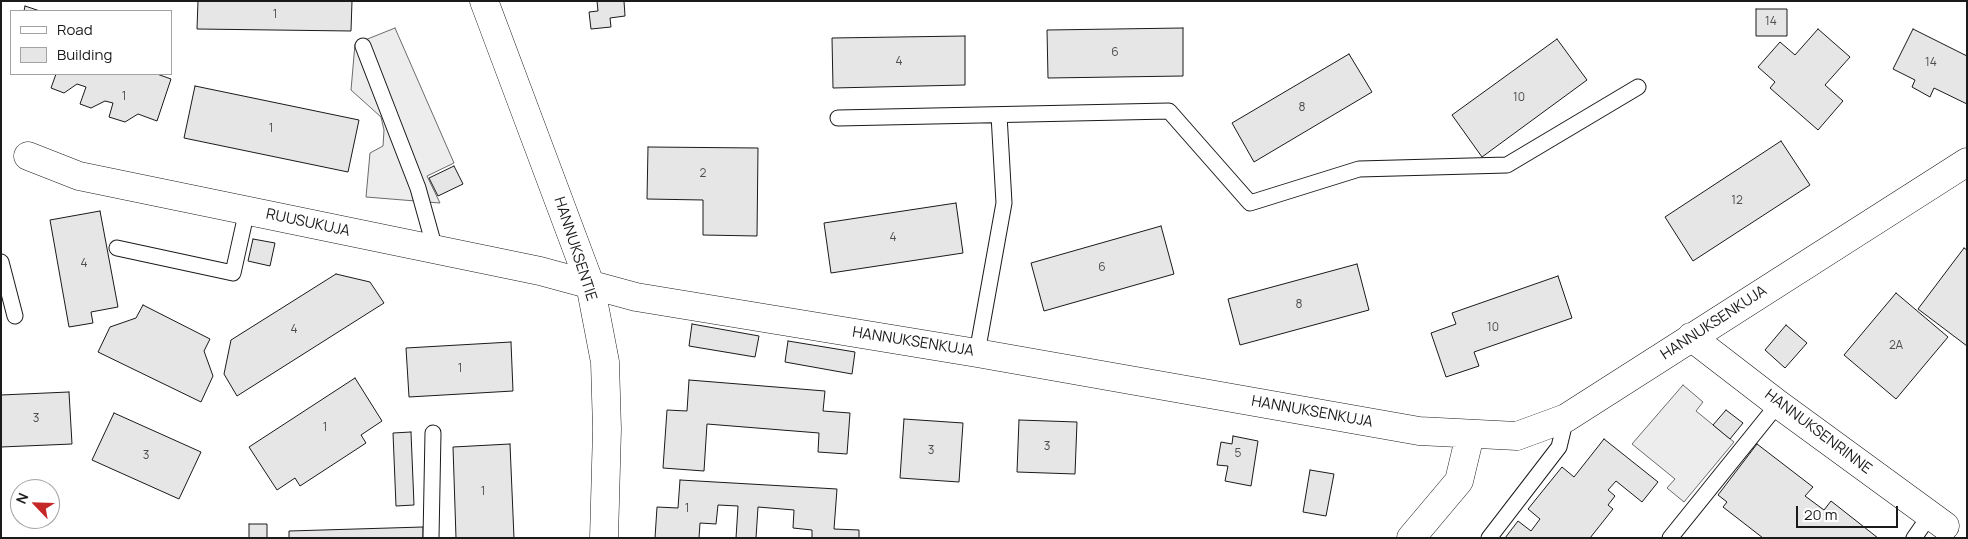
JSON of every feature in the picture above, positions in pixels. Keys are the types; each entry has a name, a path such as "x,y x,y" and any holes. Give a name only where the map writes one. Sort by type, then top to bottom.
{"street":[{"name":"HANNUKSENTIE","path":"484,1 590,284 605,362 607,429 604,538"},
{"name":"RUUSUKUJA","path":"28,156 79,176 435,249 590,284"},
{"name":"HANNUKSENKUJA","path":"590,284 636,297 978,352 1419,431 1516,436 1566,418 1967,162"},
{"name":"HANNUKSENRINNE","path":"1691,337 1778,404 1938,521"},
{"path":"1411,538 1459,481 1470,435"}],"lane":[{"path":"363,46 418,188 435,249"},
{"path":"838,118 1170,111 1250,203 1359,169 1507,165 1638,87"},
{"path":"978,352 1004,203 999,115"},
{"path":"117,248 233,273 247,210"},
{"path":"1,262 15,316"},
{"path":"1675,536 1778,404"},
{"path":"1489,538 1559,447 1566,418"},
{"path":"431,538 433,433"},
{"path":"1914,538 1938,521"}],"shaded area":[{"path":"395,28 454,163 427,176 440,203 366,197 370,153 383,146 384,130 381,117 351,90 355,44"},
{"path":"1683,385 1703,402 1696,411 1734,442 1684,502 1667,488 1675,479 1632,444"}],"building":[{"path":"198,1 352,1 351,31 197,29"},
{"path":"597,1 624,1 625,16 610,18 611,27 591,29 589,12 598,11"},
{"path":"25,6 37,10 24,10"},
{"path":"1756,9 1787,9 1787,36 1756,36"},
{"path":"1183,28 1183,76 1048,78 1047,30"},
{"path":"1818,29 1850,57 1825,85 1843,101 1818,130 1770,88 1775,82 1758,67 1780,42 1795,55"},
{"path":"1913,29 1967,56 1967,104 1934,88 1930,97 1912,87 1915,80 1893,69"},
{"path":"965,36 965,85 833,88 832,38"},
{"path":"1557,39 1587,80 1482,157 1452,115"},
{"path":"1349,54 1372,92 1254,162 1232,123"},
{"path":"56,75 160,75 171,79 157,121 138,114 125,122 109,117 113,103 105,101 91,108 80,104 86,87 77,84 64,93 51,88"},
{"path":"195,86 359,120 348,172 184,138"},
{"path":"1781,141 1810,185 1693,261 1665,217"},
{"path":"648,147 758,148 757,236 703,235 703,200 647,199"},
{"path":"454,166 463,184 438,196 429,178"},
{"path":"956,203 963,253 831,273 824,223"},
{"path":"100,211 118,307 91,312 93,323 69,327 50,220"},
{"path":"1161,226 1174,274 1044,311 1031,263"},
{"path":"253,239 275,243 270,266 248,261"},
{"path":"1964,248 1967,250 1967,346 1918,309"},
{"path":"1357,264 1369,310 1240,345 1228,299"},
{"path":"336,274 370,282 384,303 237,396 224,374 231,340"},
{"path":"1558,276 1572,318 1474,352 1479,366 1446,377 1431,333 1456,324 1452,313"},
{"path":"1896,293 1948,337 1896,399 1844,355"},
{"path":"143,305 210,339 204,351 213,376 201,402 98,352 110,327 136,318"},
{"path":"692,324 759,336 755,357 689,346"},
{"path":"1786,325 1807,343 1785,368 1765,350"},
{"path":"788,341 855,352 852,374 785,362"},
{"path":"511,342 513,391 409,397 406,348"},
{"path":"355,378 382,421 361,435 366,443 300,486 295,478 277,490 249,447"},
{"path":"689,380 825,391 823,411 850,413 847,454 818,452 819,433 707,424 704,471 663,468 667,410 687,411"},
{"path":"69,392 72,444 1,447 1,395"},
{"path":"1726,410 1743,423 1730,439 1713,425"},
{"path":"114,413 201,452 179,499 92,460"},
{"path":"904,419 963,423 959,482 900,478"},
{"path":"1019,420 1077,422 1075,474 1017,472"},
{"path":"411,432 414,505 396,506 393,433"},
{"path":"1233,436 1258,441 1251,486 1225,481 1228,466 1217,465 1221,442 1232,444"},
{"path":"1604,439 1658,482 1642,502 1616,481 1608,490 1615,496 1608,505 1613,509 1590,538 1505,538 1518,521 1531,531 1540,519 1528,509 1562,467 1574,477"},
{"path":"510,444 514,538 456,538 453,447"},
{"path":"1757,444 1813,487 1805,496 1824,510 1831,501 1878,538 1763,538 1723,507 1727,502 1718,495"},
{"path":"1310,470 1334,474 1326,516 1303,512"},
{"path":"680,480 837,489 834,529 859,530 859,538 812,538 812,530 793,528 794,510 758,507 756,538 736,538 738,506 718,505 716,524 700,523 699,538 655,538 657,507 678,508"},
{"path":"249,524 267,524 267,538 249,538"},
{"path":"423,527 423,538 289,538 289,531"}]}
